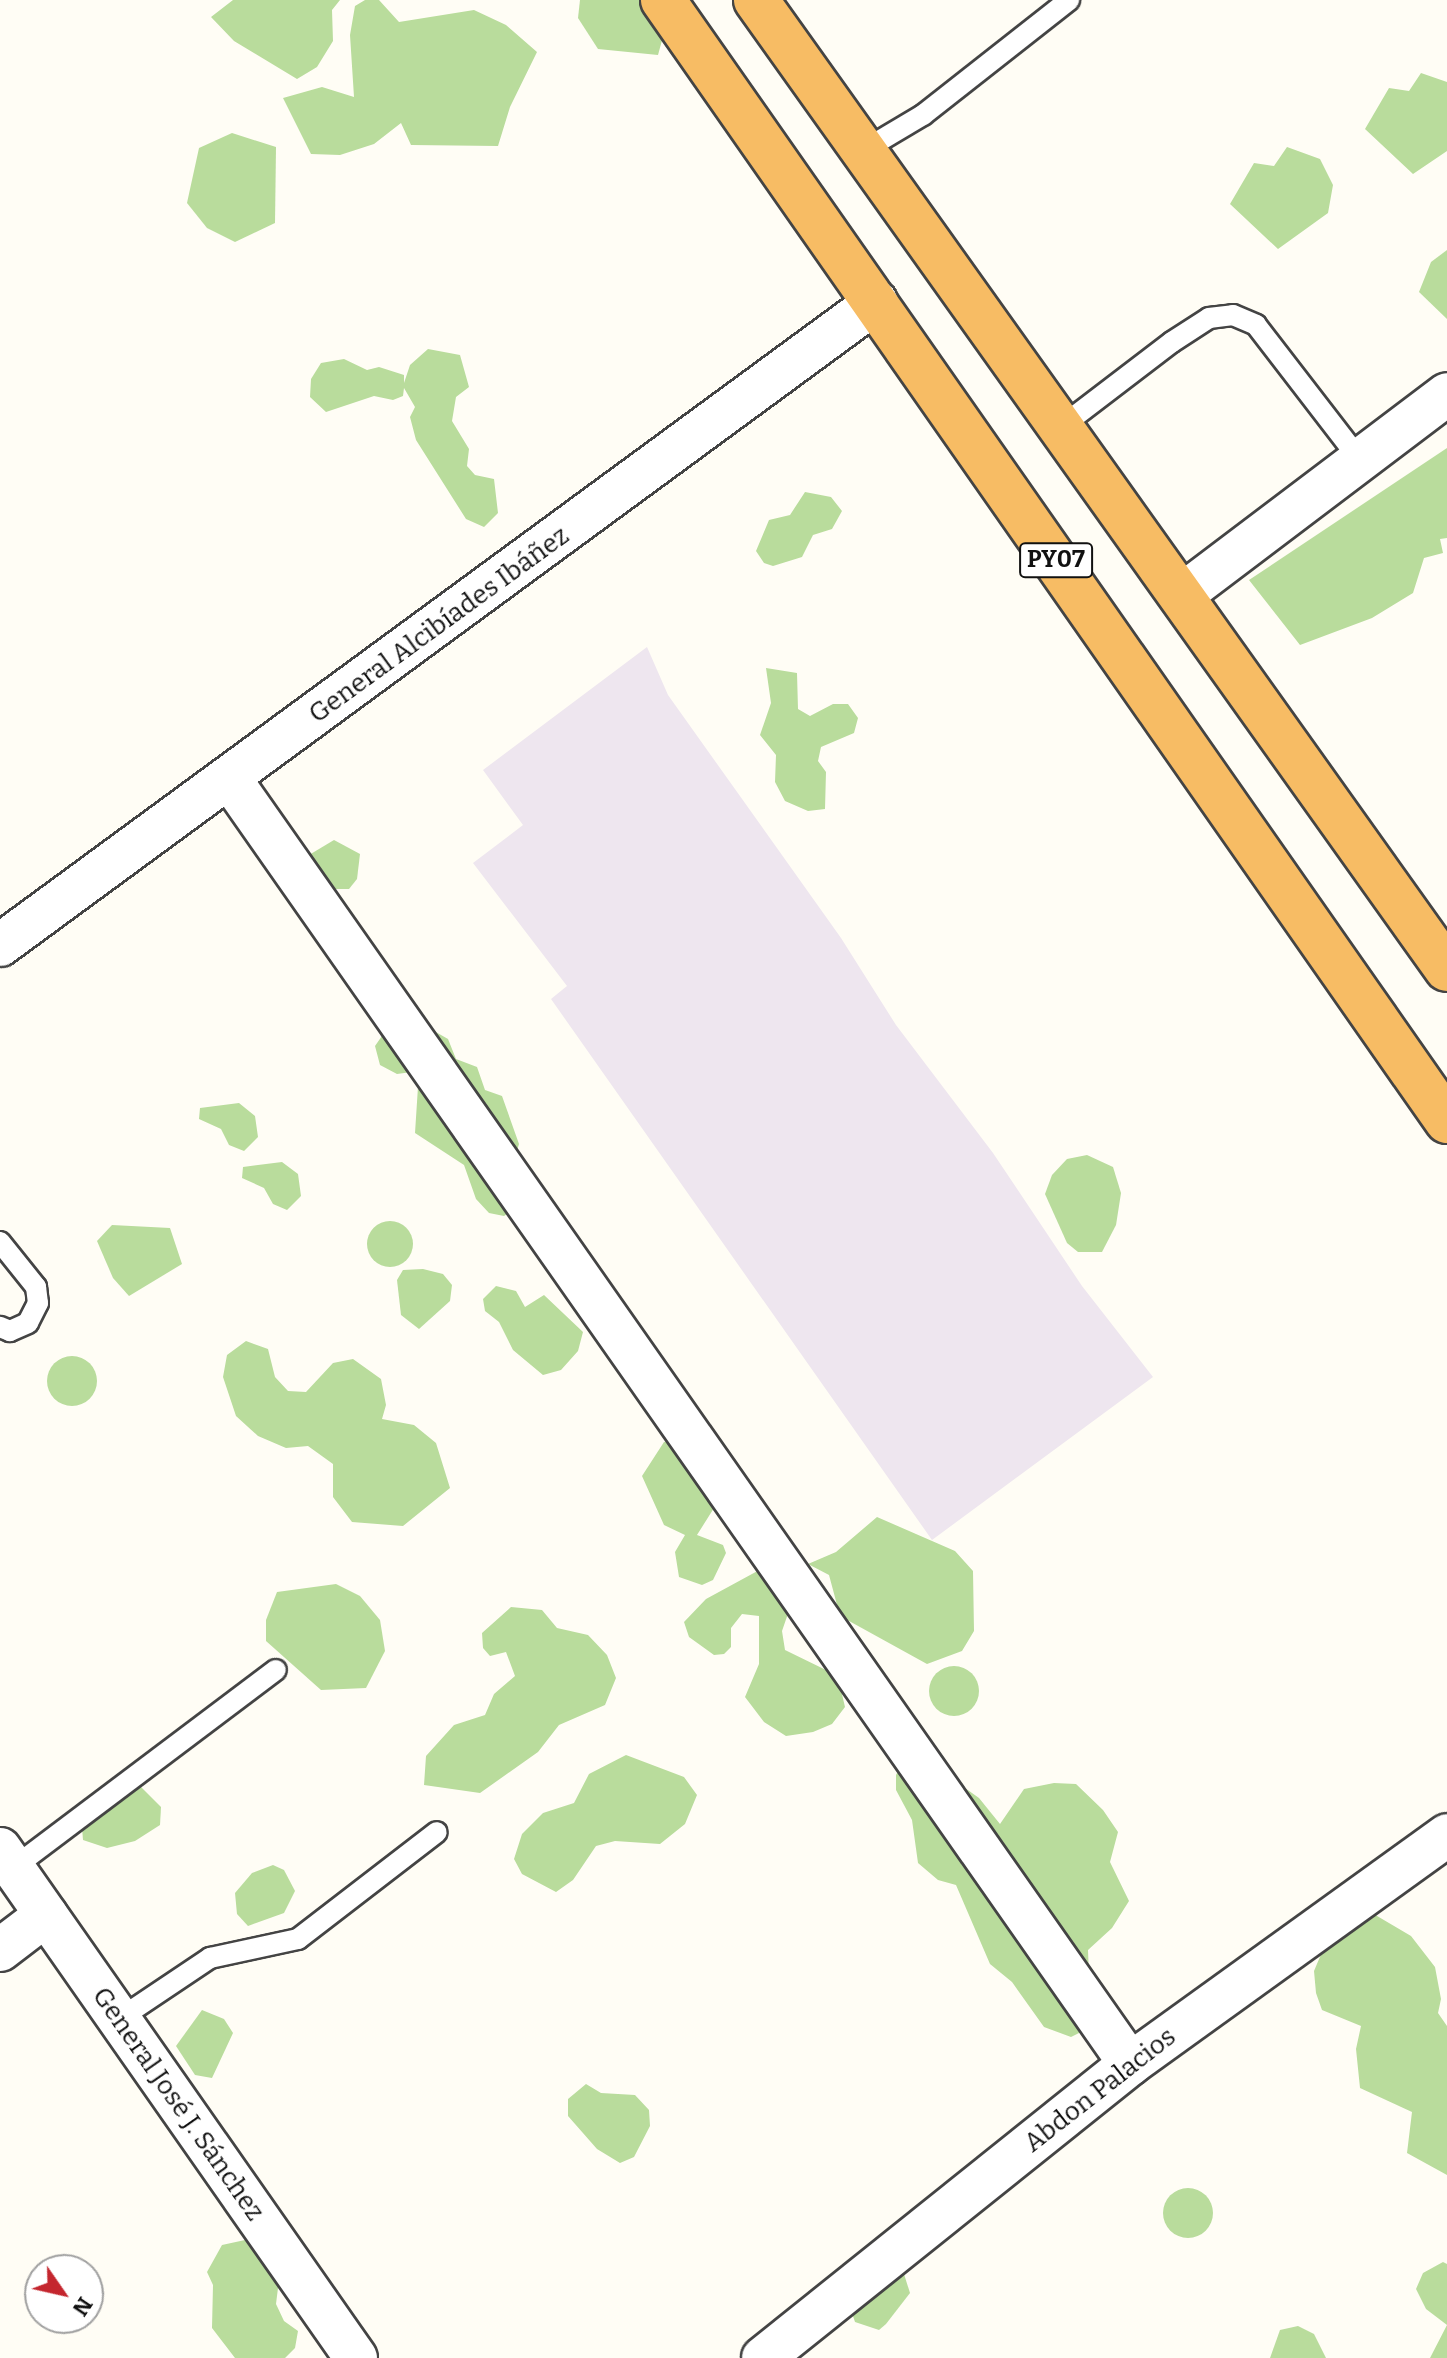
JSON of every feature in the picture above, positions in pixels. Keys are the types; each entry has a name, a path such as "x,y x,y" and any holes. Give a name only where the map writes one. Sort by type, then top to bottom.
{"highway":[{"name":"PY07","path":"663,0 1447,1121"},
{"path":"756,0 1183,594 1447,969"}],"street":[{"name":"General Alcibíades Ibáñez","path":"0,945 876,302"},
{"path":"1183,594 1447,394"},
{"path":"230,779 1130,2064"},
{"name":"Abdon Palacios","path":"763,2358 1130,2064 1447,1835"},
{"name":"General José J. Sánchez","path":"6,1859 356,2358"},
{"path":"0,1950 46,1915"}],"lane":[{"path":"864,150 923,115 1069,0"},
{"path":"1062,426 1172,342 1209,318 1233,315 1256,325 1360,460"},
{"path":"0,1242 36,1287 38,1303 28,1323 10,1331 0,1327"},
{"path":"6,1859 276,1670"},
{"path":"119,2019 210,1958 298,1939 437,1832"}],"shaded area":[{"path":"647,647 668,695 841,938 896,1025 993,1153 1082,1286 1153,1377 932,1540 551,999 567,986 473,863 523,825 483,770"}],"green space":[{"path":"233,0 340,0 332,10 333,41 317,67 297,79 234,41 211,17"},
{"path":"365,0 379,0 399,22 474,10 506,25 537,52 510,107 498,146 411,145 401,123 374,144 340,155 311,154 283,98 322,87 354,97 350,35 355,6"},
{"path":"580,0 673,0 658,55 598,49 578,18"},
{"path":"1421,73 1447,82 1447,151 1413,174 1365,129 1389,88 1409,91"},
{"path":"232,133 276,147 275,223 235,242 207,228 187,203 199,148"},
{"path":"1287,147 1320,159 1333,185 1328,213 1278,249 1230,204 1254,163 1274,166"},
{"path":"1447,250 1447,319 1419,292 1431,262"},
{"path":"428,349 460,355 469,387 456,397 452,421 469,449 467,466 475,475 494,479 498,513 484,527 466,519 416,440 410,417 415,407 404,388 403,396 393,400 374,396 326,412 310,397 311,379 321,363 344,359 367,370 379,367 404,375 404,383 410,365"},
{"path":"1447,448 1447,538 1440,539 1443,553 1424,558 1413,593 1372,618 1300,645 1249,580"},
{"path":"805,492 831,497 842,511 832,529 813,535 802,557 773,566 764,563 756,551 769,520 790,515"},
{"path":"766,668 797,673 798,709 810,716 833,704 848,704 858,718 854,733 821,747 818,761 826,772 825,809 808,811 785,801 775,782 776,755 760,735 771,703"},
{"path":"334,840 360,854 357,879 349,889 330,889 304,858"},
{"path":"420,1023 448,1039 456,1059 477,1067 485,1090 502,1096 519,1144 513,1164 513,1210 504,1216 489,1213 476,1199 464,1165 415,1133 419,1071 397,1074 380,1065 375,1046 384,1033"},
{"path":"239,1103 255,1116 258,1137 244,1151 229,1145 221,1129 199,1119 200,1108"},
{"path":"1087,1155 1113,1167 1121,1193 1116,1225 1102,1252 1078,1252 1067,1243 1045,1194 1052,1175 1067,1159"},
{"path":"282,1162 298,1174 301,1196 287,1210 273,1204 264,1188 242,1178 243,1167"},
{"path":"390,1221 406,1228 413,1244 406,1260 390,1267 374,1260 367,1244 374,1228"},
{"path":"112,1225 170,1228 182,1264 129,1296 113,1278 97,1241"},
{"path":"423,1269 443,1274 452,1285 450,1301 419,1329 401,1315 397,1280 403,1270"},
{"path":"496,1286 516,1291 525,1307 544,1295 583,1332 578,1351 561,1370 543,1375 513,1350 499,1322 485,1311 483,1299"},
{"path":"246,1341 268,1349 275,1377 288,1391 306,1392 333,1363 353,1359 381,1379 386,1405 382,1419 414,1425 436,1443 450,1488 403,1526 352,1522 333,1497 333,1464 308,1446 286,1448 258,1436 236,1416 223,1377 227,1355"},
{"path":"72,1356 90,1363 97,1381 90,1399 72,1406 54,1399 47,1381 54,1363"},
{"path":"685,1438 718,1476 714,1508 697,1535 723,1545 726,1553 713,1580 702,1585 679,1577 675,1552 685,1535 664,1525 642,1476 664,1442"},
{"path":"877,1517 955,1551 973,1571 974,1631 962,1651 927,1664 840,1616 829,1575 808,1564 836,1552"},
{"path":"763,1568 792,1602 782,1631 785,1650 828,1671 841,1690 845,1707 832,1724 813,1732 786,1736 764,1722 745,1697 759,1664 759,1616 742,1614 731,1628 731,1647 724,1654 714,1655 689,1637 684,1622 706,1599"},
{"path":"336,1584 360,1596 380,1620 385,1651 366,1688 321,1690 266,1641 266,1620 277,1592"},
{"path":"511,1607 542,1610 557,1628 588,1635 607,1655 616,1678 605,1705 559,1725 538,1752 480,1793 424,1785 426,1756 454,1725 485,1715 494,1694 515,1676 506,1652 490,1656 483,1648 482,1633"},
{"path":"954,1666 972,1673 979,1691 972,1709 954,1716 936,1709 929,1691 936,1673"},
{"path":"626,1755 684,1777 697,1795 685,1824 660,1844 615,1841 596,1846 573,1880 556,1892 522,1874 514,1859 522,1834 543,1813 574,1803 589,1774"},
{"path":"904,1760 951,1778 979,1798 1000,1824 1024,1789 1054,1783 1076,1784 1103,1810 1118,1832 1110,1862 1129,1901 1112,1928 1088,1950 1091,2027 1071,2037 1044,2027 1012,1982 990,1964 956,1885 938,1880 918,1863 912,1820 896,1790 896,1775"},
{"path":"124,1770 161,1807 160,1825 135,1841 107,1848 83,1840 80,1803"},
{"path":"273,1865 284,1870 295,1891 284,1913 248,1926 237,1914 235,1893 252,1873"},
{"path":"1372,1913 1411,1936 1435,1967 1441,1999 1438,2013 1447,2026 1447,2175 1407,2153 1412,2112 1360,2088 1356,2049 1361,2026 1322,2010 1316,1993 1314,1971 1322,1952"},
{"path":"202,2010 224,2019 233,2033 212,2078 195,2075 176,2046"},
{"path":"586,2084 601,2093 635,2095 649,2110 650,2126 634,2157 620,2163 597,2149 568,2116 568,2099"},
{"path":"1188,2188 1206,2195 1213,2213 1206,2231 1188,2238 1170,2231 1163,2213 1170,2195"},
{"path":"245,2240 269,2250 280,2272 276,2304 284,2321 298,2331 295,2348 285,2358 235,2358 212,2328 213,2285 207,2272 222,2245"},
{"path":"1443,2262 1447,2264 1447,2325 1426,2309 1416,2289 1423,2273"},
{"path":"904,2274 910,2293 886,2324 879,2330 855,2322 852,2313 886,2276"},
{"path":"1447,2325 1447,2358 1430,2358"},
{"path":"1298,2326 1314,2334 1326,2358 1270,2358 1280,2330"}]}
